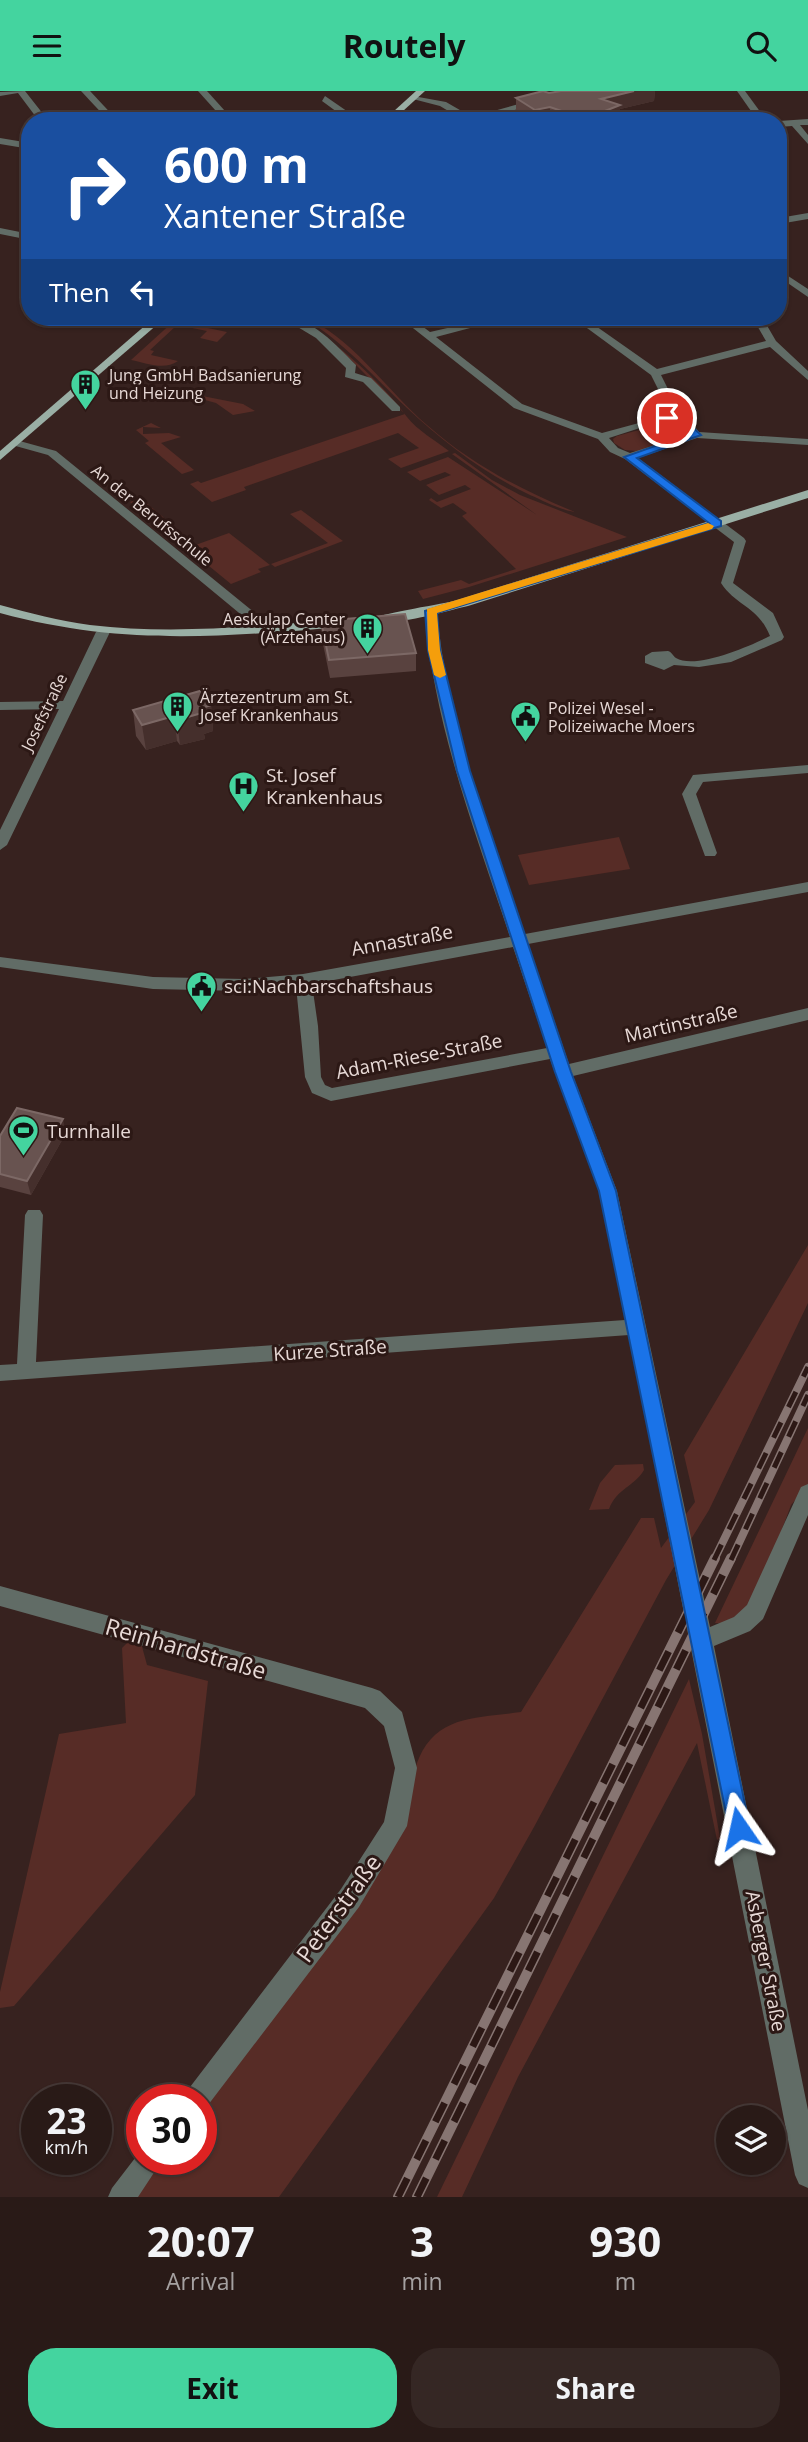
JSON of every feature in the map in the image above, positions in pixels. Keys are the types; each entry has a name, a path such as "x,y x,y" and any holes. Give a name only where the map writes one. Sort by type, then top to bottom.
{"main road":[{"path":"397,112 417,94"},
{"path":"0,457 151,326"},
{"path":"0,609 103,632 163,635 364,621 431,611 808,494"}],"street":[{"path":"0,94 18,91 36,112"},
{"path":"85,91 105,112"},
{"path":"202,91 222,112"},
{"path":"500,112 573,91"},
{"path":"741,91 756,112"},
{"path":"417,94 458,112"},
{"path":"325,99 343,112"},
{"path":"787,123 808,122"},
{"path":"794,123 808,141"},
{"path":"0,141 21,144"},
{"path":"787,220 808,216"},
{"path":"0,231 21,235"},
{"path":"787,279 808,294"},
{"path":"302,326 320,336 352,367 349,375 367,380 396,409"},
{"path":"415,326 517,406 602,437 614,450 629,457 740,541 728,586 768,616 777,637 722,660 686,664 672,661"},
{"path":"428,336 470,326"},
{"path":"590,326 655,373 664,391 667,418"},
{"path":"762,326 772,343 808,377"},
{"path":"655,373 772,343"},
{"path":"602,437 667,418 680,420 696,435"},
{"path":"629,457 696,435 808,442"},
{"name":"An der Berufsschule","path":"16,443 52,453 250,616 253,630"},
{"name":"Asberger Straße","path":"431,611 434,650 463,771 563,1072 608,1191 702,1641 808,2175"},
{"name":"Josefstraße","path":"0,845 103,632"},
{"path":"0,706 66,705"},
{"path":"710,853 689,794 698,778 808,769"},
{"name":"Annastraße","path":"0,962 153,983 244,985 303,979 808,887"},
{"name":"Adam-Riese-Straße","path":"303,979 310,1025 313,1077 318,1089 331,1095 557,1052"},
{"name":"Martinstraße","path":"563,1072 808,1014"},
{"path":"26,1373 34,1215"},
{"name":"Kurze Straße","path":"0,1373 635,1327"},
{"path":"702,1641 742,1624 755,1612 778,1555 808,1493"},
{"name":"Reinhardstraße","path":"0,1596 372,1699"},
{"name":"Peterstraße","path":"207,2084 350,1898 395,1826 406,1768 394,1720 372,1699"},
{"path":"121,2197 138,2175"}],"shaded area":[{"path":"168,326 176,326 150,350 154,351 151,355 178,361 161,366 131,360"},
{"path":"182,326 198,326 227,332 217,342 200,338 207,331"},
{"path":"306,326 323,335 337,346"},
{"path":"317,326 352,349 413,412 461,452 535,495 575,512 552,505 513,487 465,456 421,421"},
{"path":"339,348 385,390 403,412"},
{"path":"183,394 243,404 255,411 233,415 216,403"},
{"path":"405,414 421,431 449,451 401,468 388,459 419,448 398,433 244,487 246,490 212,502 190,484 198,481 201,483"},
{"path":"672,421 690,434 636,451 625,450 614,443 613,439 617,436"},
{"path":"151,423 161,428 143,427 143,434 169,433 181,437 161,443 194,470 182,474 145,443 149,441 136,430"},
{"path":"455,453 492,480 520,495 627,537 423,599 418,591 461,580 469,584 516,569 462,516 467,513 453,503 441,508 429,500 431,498 437,502 471,489 465,485 439,495 426,485 451,475 445,472 420,481 407,472 448,457 537,515 452,454"},
{"path":"141,498 183,534 174,538 130,502"},
{"path":"301,510 343,541 275,567 271,564 328,543 290,514"},
{"path":"229,533 270,565 258,569 261,572 231,584 187,548"},
{"path":"619,837 630,869 529,885 518,855"},
{"path":"808,1245 808,1303 709,1510 666,1580 494,1898 279,2197 135,2197 152,2175 217,2175 217,2088 409,1811 415,1770 427,1744 437,1733 462,1721 521,1712 641,1518 654,1518 661,1548 695,1502 684,1455"},
{"path":"808,1428 808,1485 791,1505 756,1599 728,1624 715,1623"},
{"path":"643,1464 644,1470 640,1476 616,1496 609,1509 589,1510 600,1483 615,1465"},
{"path":"129,1641 141,1643 147,1665 208,1681 195,1795 14,2006 0,2008 0,1992 59,1734 126,1723 122,1648"},
{"path":"689,1679 702,1734 720,1838 717,1840 697,1743 518,2077 462,2197 437,2197"}],"building":[{"path":"543,91 634,91 601,99 620,105 602,112 565,112 550,107 535,110 516,98"},
{"path":"405,614 416,653 329,660 321,621"},
{"path":"200,691 211,705 199,709 202,713 177,720 174,716 142,725 133,710"},
{"name":"Turnhalle","path":"17,1108 63,1119 27,1181 0,1174 0,1136"}],"railway":[{"path":"714,1560 808,1367"},
{"path":"731,1560 808,1395"},
{"path":"398,2197 715,1558"},
{"path":"417,2197 731,1558"}],"slow traffic":[{"path":"440,675 434,650 431,611 708,526"}],"place":[{"name":"Jung GmbH Badsanierung und Heizung","path":"86,411"},
{"name":"Aeskulap Center (Ärztehaus)","path":"368,655"},
{"name":"Ärztezentrum am St. Josef Krankenhaus","path":"177,733"},
{"name":"Polizei Wesel - Polizeiwache Moers","path":"525,744"},
{"name":"St. Josef Krankenhaus","path":"243,813"},
{"name":"sci:Nachbarschaftshaus","path":"201,1013"},
{"name":"Turnhalle","path":"24,1158"}],"route":[{"path":"667,418 680,420 694,430 696,435 629,457 717,524 431,611 434,650 463,771 563,1072 608,1191 739,1828"}]}
